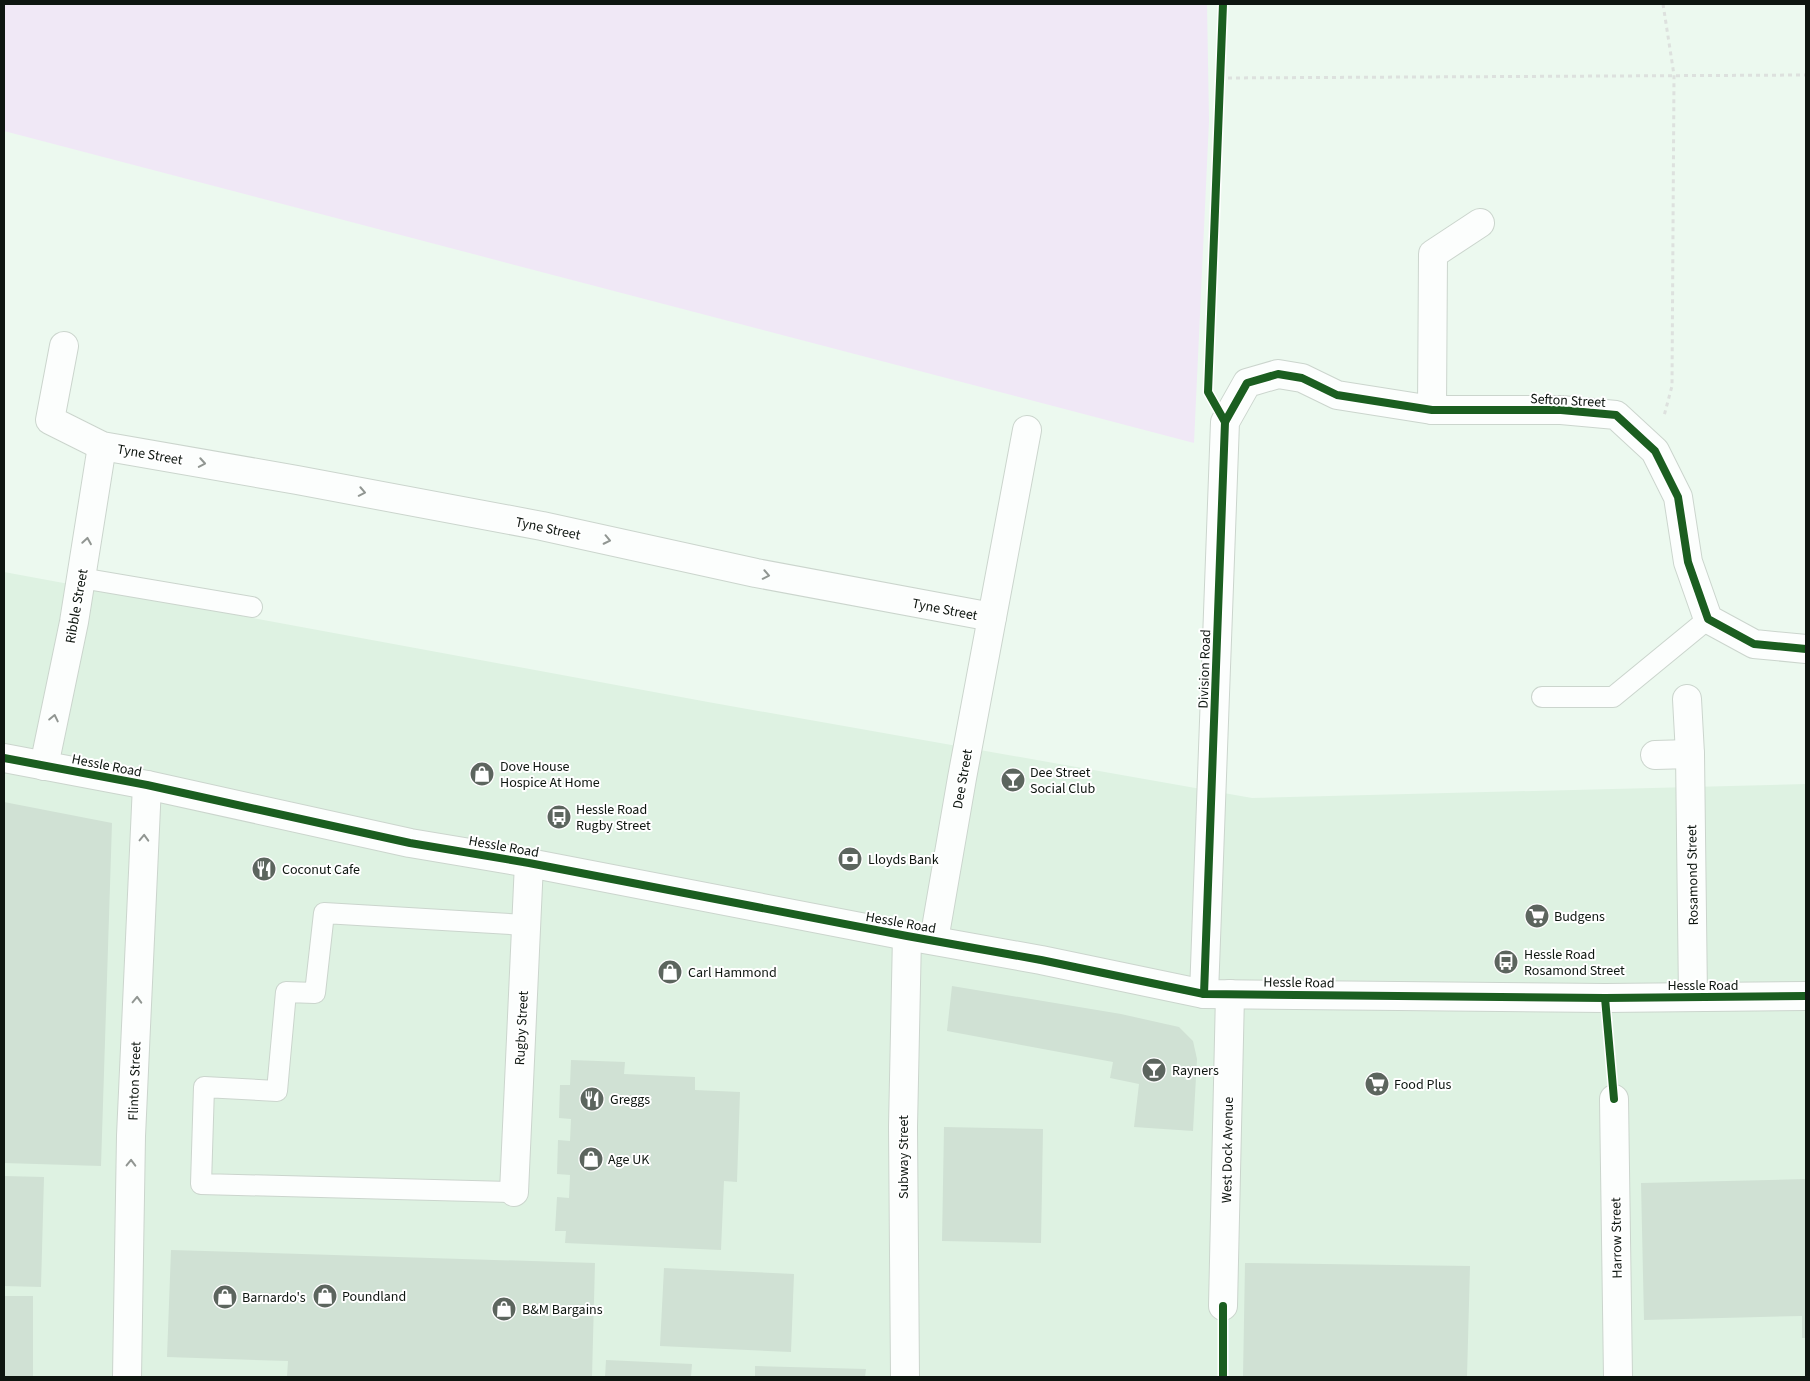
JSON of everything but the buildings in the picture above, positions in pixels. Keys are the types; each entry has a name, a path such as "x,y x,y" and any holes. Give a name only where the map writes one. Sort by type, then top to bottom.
{"street":[{"path":"1432,410 1433,254 1480,223"},
{"name":"Tyne Street","path":"64,346 50,420 102,446 542,526 756,573 992,618"},
{"name":"Sefton Street","path":"1278,374 1302,378 1337,395 1432,410 1561,410 1616,414 1655,451 1678,496 1688,562 1708,619"},
{"name":"Division Road","path":"1204,994 1225,422 1247,383 1278,374"},
{"name":"Dee Street","path":"934,940 962,778 1027,430"},
{"name":"Ribble Street","path":"44,766 74,622 102,446"},
{"path":"1708,619 1754,644 1806,649"},
{"name":"Rosamond Street","path":"1687,699 1690,754 1693,997"},
{"path":"1655,755 1690,754"},
{"name":"Hessle Road","path":"4,758 146,785 410,843 529,863 906,936 1041,960 1204,994 1606,998 1806,996"},
{"name":"Flinton Street","path":"126,1377 131,1212 131,1136 146,785"},
{"name":"Rugby Street","path":"514,1192 529,863"},
{"name":"Subway Street","path":"905,1377 903,1127 906,936"},
{"name":"West Dock Avenue","path":"1222,1306 1230,994"},
{"name":"Harrow Street","path":"1614,1098 1618,1377"}],"lane":[{"path":"81,578 252,607"},
{"path":"1542,697 1613,698 1708,619"},
{"path":"514,1192 202,1184 204,1087 277,1091 286,992 315,993 324,913 526,925"}],"path":[{"path":"1655,451 1672,386 1674,76 1663,4"},
{"path":"1220,88 1221,68"},
{"path":"1220,78 1806,75"}],"shaded area":[{"path":"4,4 1207,4 1209,121 1194,443 4,131"},
{"path":"4,572 708,702 1252,798 1806,784 1806,1377 4,1377"}],"cycle path":[{"path":"1223,4 1208,392 1225,422"},
{"path":"1204,994 1225,422 1247,383 1278,374 1302,378 1337,395 1432,410 1561,410 1616,415 1655,451 1678,497 1688,562 1708,619 1754,644 1806,649"},
{"path":"4,758 147,785 410,843 529,863 1041,960 1204,994 1605,998 1806,996"},
{"path":"1605,998 1614,1099"},
{"path":"1223,1306 1223,1377"}],"place":[{"name":"Dove House Hospice At Home","path":"482,774"},
{"name":"Dee Street Social Club","path":"1013,780"},
{"name":"Hessle Road Rugby Street","path":"559,817"},
{"name":"Lloyds Bank","path":"850,859"},
{"name":"Coconut Cafe","path":"264,869"},
{"name":"Budgens","path":"1537,916"},
{"name":"Hessle Road Rosamond Street","path":"1506,962"},
{"name":"Carl Hammond","path":"670,972"},
{"name":"Rayners","path":"1154,1070"},
{"name":"Food Plus","path":"1377,1084"},
{"name":"Greggs","path":"592,1099"},
{"name":"Age UK","path":"591,1159"},
{"name":"Poundland","path":"325,1296"},
{"name":"Barnardo's","path":"225,1297"},
{"name":"B&M Bargains","path":"504,1309"}]}
